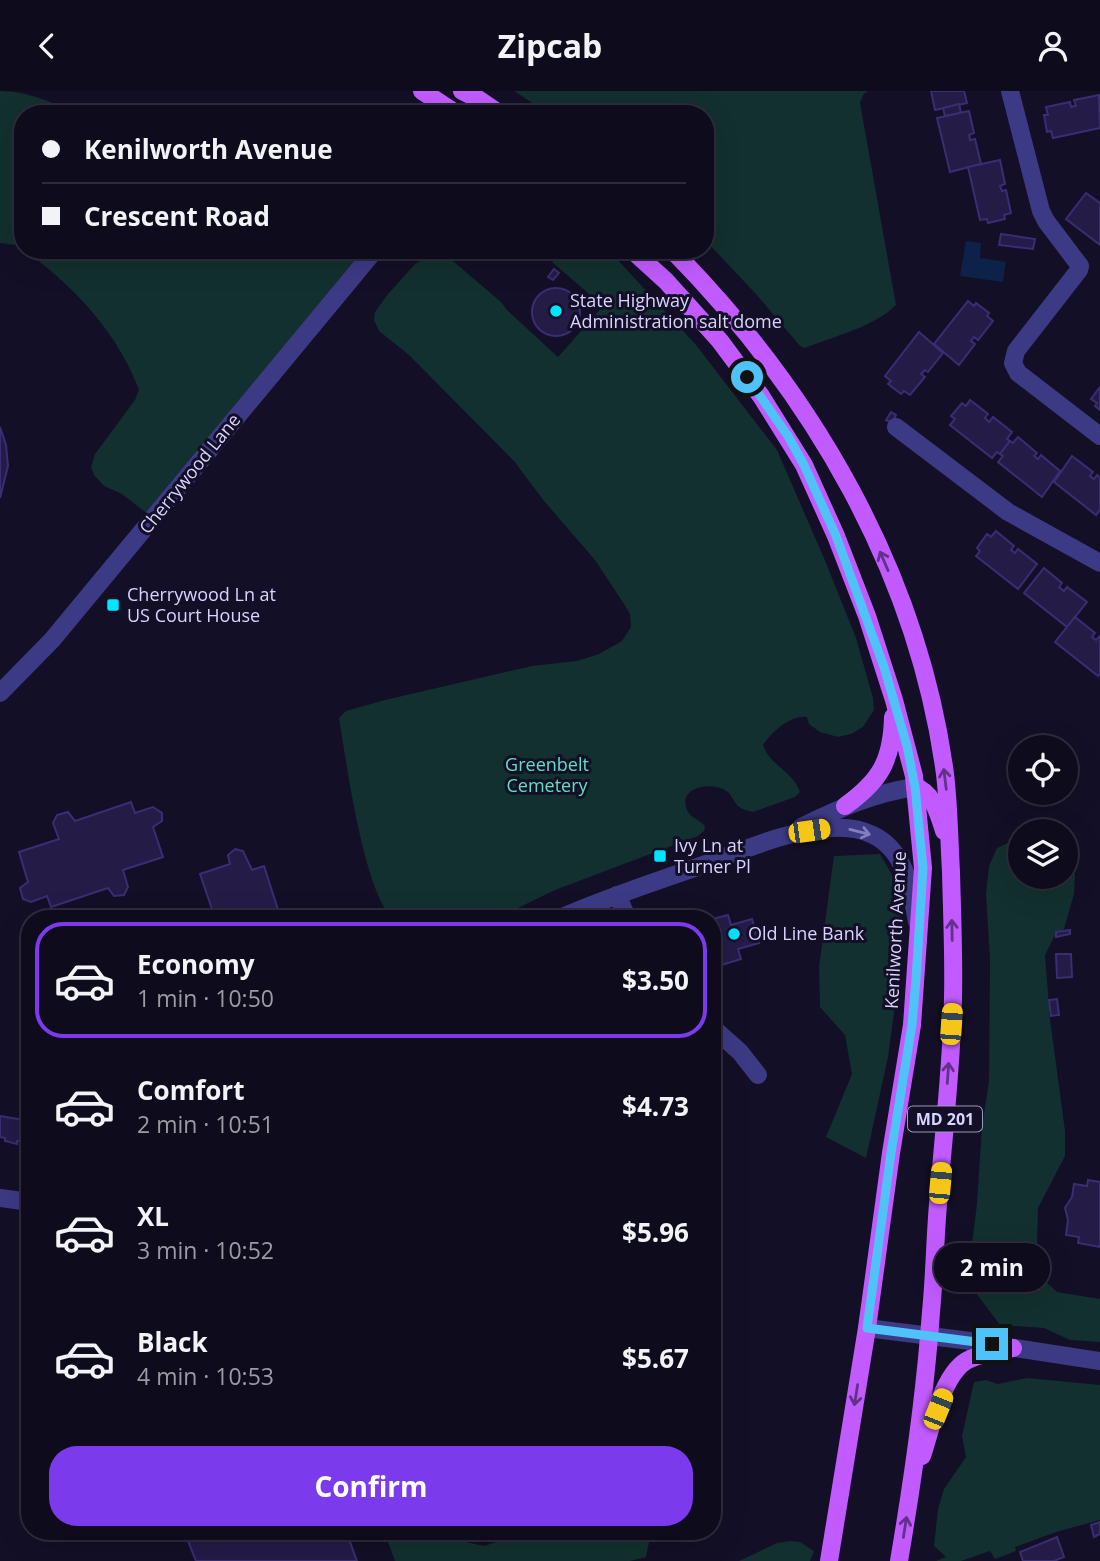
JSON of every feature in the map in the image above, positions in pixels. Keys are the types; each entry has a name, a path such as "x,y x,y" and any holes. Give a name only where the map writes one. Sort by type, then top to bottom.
{"main road":[{"path":"422,91 443,105"},
{"path":"462,91 484,105"},
{"name":"Kenilworth Avenue","path":"642,259 666,281 720,341 761,396 804,465 836,536 867,616 894,700 915,787 923,868 912,1025 829,1561"},
{"name":"MD 201","path":"680,259 736,319 797,399 835,459 868,522 907,622 934,712 945,776 950,847 953,998 929,1336 899,1561"},
{"path":"845,806 860,795 883,769 892,739 894,700"},
{"path":"915,787 921,789 933,804 950,847"},
{"path":"910,1492 938,1409 958,1366 970,1359 1013,1348"}],"street":[{"path":"1010,91 1041,211 1080,266 1016,351 1014,368 1100,436"},
{"name":"Cherrywood Lane","path":"0,693 51,640 368,259"},
{"path":"896,428 1007,512 1100,563"},
{"path":"580,910 769,841 845,806 890,790 915,787"},
{"path":"769,841 832,827 857,829 874,835 889,847 902,865 911,889 918,929"},
{"path":"617,895 624,910"},
{"path":"721,1035 740,1052 758,1075"},
{"path":"0,1198 21,1201"},
{"path":"867,1328 1100,1361"}],"green space":[{"path":"0,91 30,95 57,105 14,105 14,245 0,243"},
{"path":"514,91 868,91 860,103 896,305 877,319 853,330 805,348 800,346 714,250 714,105 535,105"},
{"path":"36,259 368,259 153,518 122,494 104,486 91,467 95,454 135,400 139,390 130,369 92,312"},
{"name":"Greenbelt Cemetery","path":"424,259 451,259 501,302 558,357 603,306 552,262 555,259 617,259 696,345 777,450 856,638 874,710 863,727 851,734 838,737 820,732 809,724 807,717 801,717 788,722 771,735 763,745 771,758 797,785 800,792 795,797 753,812 739,807 723,789 710,786 695,789 686,797 685,804 688,812 705,826 698,836 555,890 514,910 387,910 383,905 365,856 339,718 346,711 385,700 532,666 577,661 599,654 622,641 631,627 630,614 595,560 544,501 514,461 409,355 379,331 374,320 375,312 415,264"},
{"path":"1008,843 1008,889 1074,889 1064,929 1055,935 1045,955 1050,1019 1065,1131 1065,1156 1038,1208 1037,1245 1047,1283 1057,1292 1100,1299 1100,1342 1070,1340 1044,1328 1000,1325 976,1293 969,1268 989,1081 990,960 986,894 989,866 997,848"},
{"path":"880,854 903,894 900,968 888,1057 866,1158 826,1137 852,1074 845,1035 820,1007 819,967 834,856"},
{"path":"1027,1378 1100,1385 1100,1520 1015,1547 1016,1551 995,1559 990,1551 961,1561 936,1561 946,1557 934,1546 938,1509 944,1489 966,1457 962,1436 974,1382 986,1380 998,1384"},
{"path":"387,1540 456,1540 484,1546 503,1540 649,1542 646,1557 630,1561 395,1561"},
{"path":"800,1542 814,1551 810,1561 739,1561 777,1543"}],"water":[{"path":"966,241 981,243 980,258 1006,262 1003,282 960,276"}],"building":[{"path":"931,91 964,91 967,103 935,110"},
{"path":"1099,95 1100,128 1053,138 1051,131 1047,132 1044,115 1048,115 1046,107 1070,102 1071,107 1076,106 1074,100"},
{"path":"959,104 961,113 945,116 943,108"},
{"path":"969,111 974,133 969,135 970,140 975,139 981,164 950,172 937,118"},
{"path":"1000,160 1005,184 1000,186 1002,191 1006,190 1011,213 1004,215 1005,219 988,223 987,219 980,220 968,167"},
{"path":"1086,193 1100,203 1100,245 1066,219"},
{"path":"1001,234 1035,239 1033,249 999,245"},
{"path":"554,269 559,273 553,280 548,277"},
{"name":"State Highway Administration salt dome","path":"556,288 573,295 580,312 573,329 556,336 539,329 532,312 539,295"},
{"path":"968,301 974,306 976,303 989,313 987,316 993,321 978,340 974,337 971,341 975,344 959,365 934,344"},
{"path":"919,332 943,353 928,372 925,370 921,374 925,377 910,395 904,391 901,394 888,384 891,381 885,376"},
{"path":"1100,387 1100,410 1095,406 1097,403 1091,399"},
{"path":"970,400 988,414 985,418 989,422 993,417 1012,432 1007,439 1010,441 1000,454 997,452 992,458 950,425 955,419 951,416 962,403 966,406"},
{"path":"891,412 896,415 892,423 886,420"},
{"path":"0,427 6,445 8,466 0,498"},
{"path":"1018,437 1037,453 1034,456 1038,459 1041,455 1060,471 1042,497 998,462 1003,456 1000,454 1010,441 1013,443"},
{"path":"1072,456 1093,472 1090,476 1094,479 1097,475 1100,478 1100,510 1096,515 1054,482"},
{"path":"996,531 1014,546 1011,550 1015,553 1018,549 1037,564 1018,589 976,556 980,551 977,548 987,534 991,537"},
{"path":"1044,568 1062,583 1059,587 1064,591 1067,587 1087,602 1067,627 1024,593"},
{"path":"1075,617 1095,633 1092,637 1096,640 1100,636 1098,676 1055,642"},
{"path":"131,802 135,813 153,807 162,813 162,821 153,827 163,857 123,870 128,887 124,895 114,896 108,888 51,907 47,896 31,902 23,899 20,888 28,882 19,852 59,839 53,823 57,815 68,812 75,821"},
{"path":"235,849 243,851 252,870 264,866 278,910 212,910 200,874 230,864 228,855"},
{"name":"Old Line Bank","path":"728,915 731,925 752,919 759,943 738,949 741,959 721,965 721,917"},
{"path":"1070,930 1070,934 1056,937 1056,932"},
{"path":"1056,954 1071,954 1072,977 1057,978"},
{"path":"1057,999 1059,1015 1051,1016 1049,1000"},
{"path":"0,1116 21,1120 21,1141 17,1141 17,1144 0,1137"},
{"path":"1088,1180 1100,1182 1100,1247 1078,1243 1079,1237 1066,1235 1068,1220 1065,1208 1072,1197 1074,1184 1087,1186"},
{"path":"1100,1522 1100,1534 1094,1537 1091,1525"},
{"path":"1057,1537 1064,1557 1054,1561 1023,1561 1020,1552"},
{"path":"188,1540 349,1540 357,1561 196,1561"}],"place":[{"name":"State Highway Administration salt dome","path":"556,311"},
{"name":"Cherrywood Ln at US Court House","path":"113,605"},
{"name":"Ivy Ln at Turner Pl","path":"660,856"},
{"name":"Old Line Bank","path":"734,934"}],"route":[{"path":"747,377 788,436 836,536 884,667 914,776 923,868 916,979 912,1025 867,1328 992,1344"}]}
